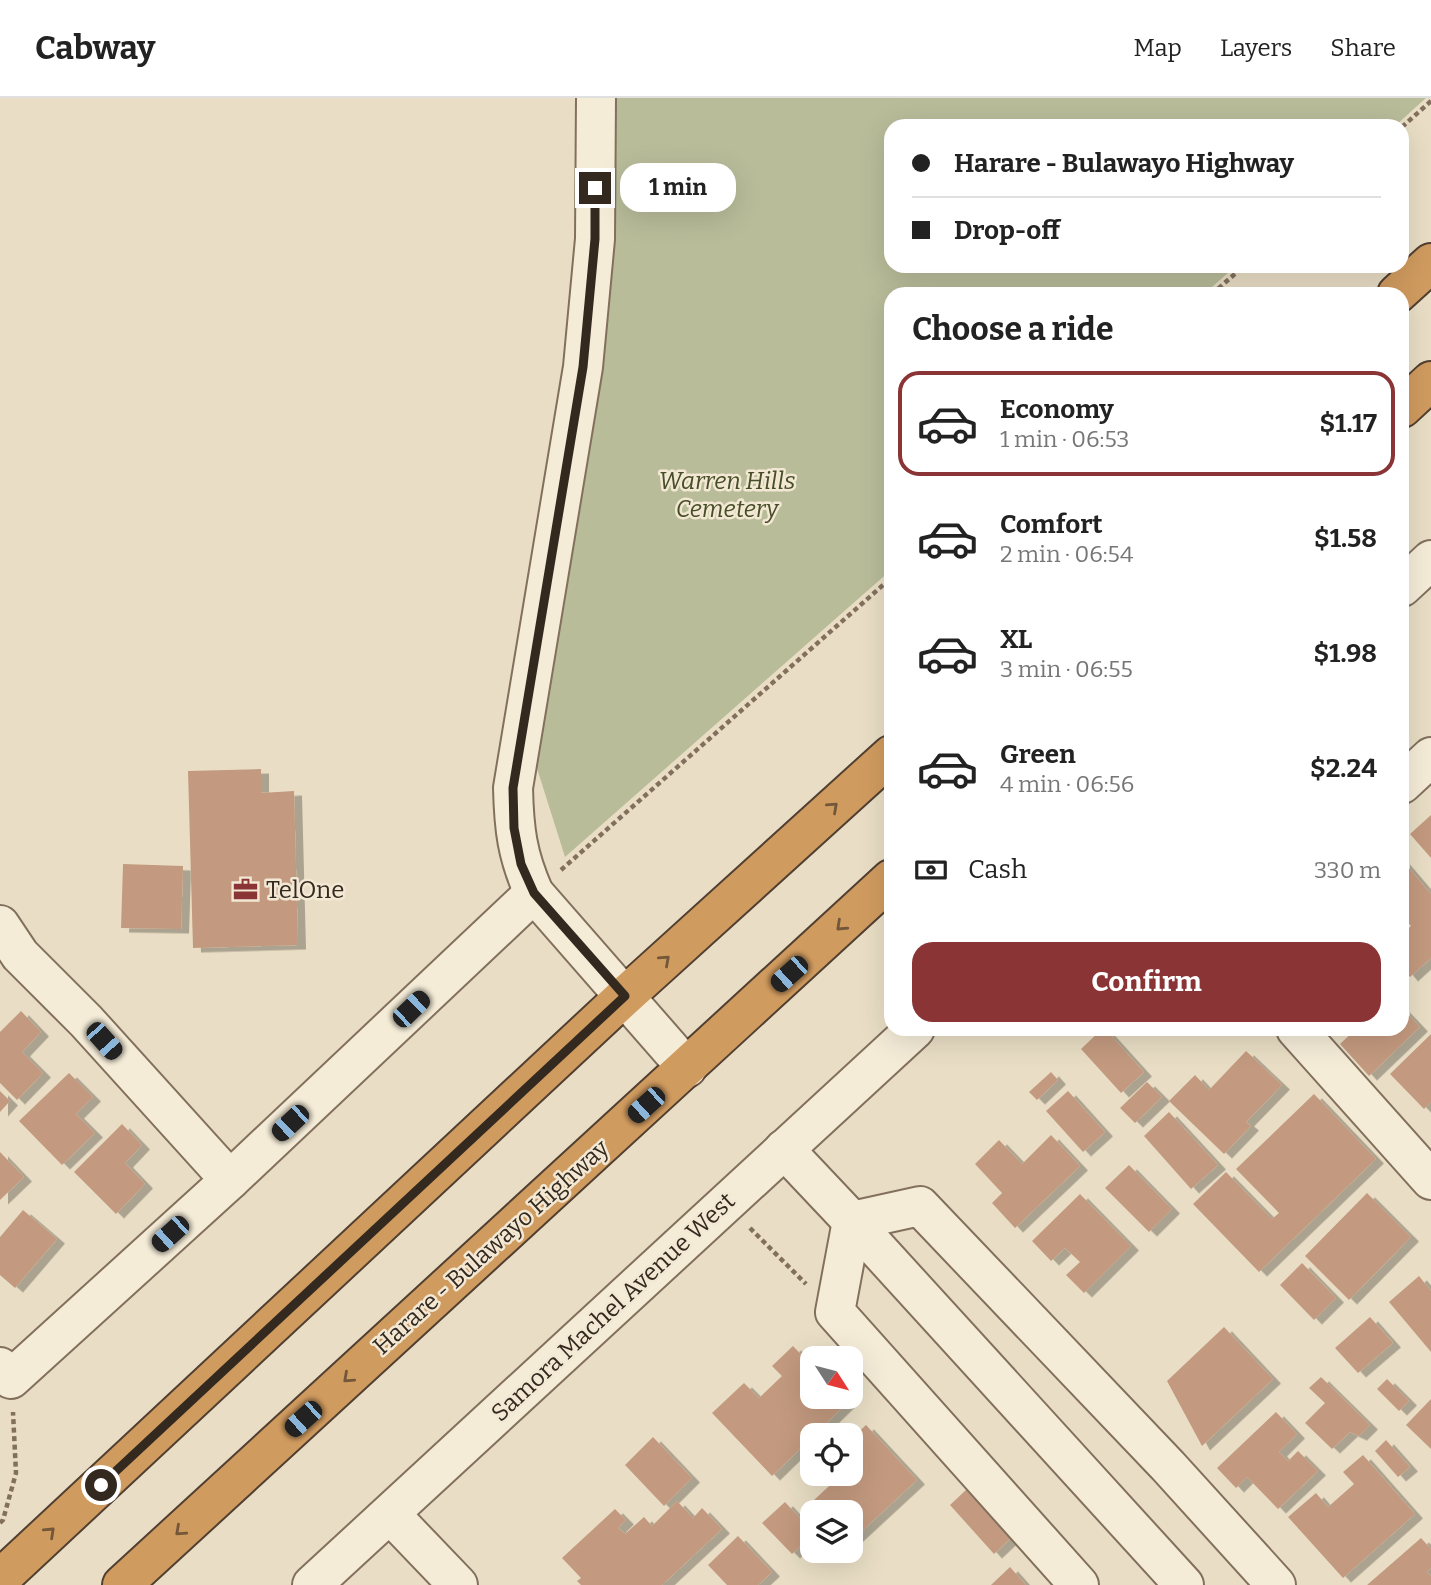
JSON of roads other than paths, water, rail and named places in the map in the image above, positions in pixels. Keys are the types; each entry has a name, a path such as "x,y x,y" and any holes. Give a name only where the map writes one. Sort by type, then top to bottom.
{"highway":[{"path":"1405,287 1431,263"},
{"path":"1409,401 1431,381"},
{"path":"0,1579 625,996 884,761"},
{"name":"Harare - Bulawayo Highway","path":"122,1585 884,885"}],"street":[{"path":"596,98 595,239 583,367 513,788 514,828 521,864 534,893 687,1068"},
{"path":"1409,580 1431,560"},
{"path":"1409,777 1431,757"},
{"path":"5,1373 230,1180 534,893"},
{"path":"0,925 20,955 86,1021 230,1180"},
{"name":"Samora Machel Avenue West","path":"312,1585 907,1036"},
{"path":"1302,1036 1431,1180"},
{"path":"784,1149 852,1220 1184,1585"},
{"path":"852,1220 920,1206 1168,1466 1276,1585"},
{"path":"852,1220 835,1312 1079,1585"},
{"path":"390,1514 457,1585"}],"place":[{"name":"TelOne","path":"246,890"}],"park label":[{"name":"Warren Hills Cemetery","path":"727,495"}]}
